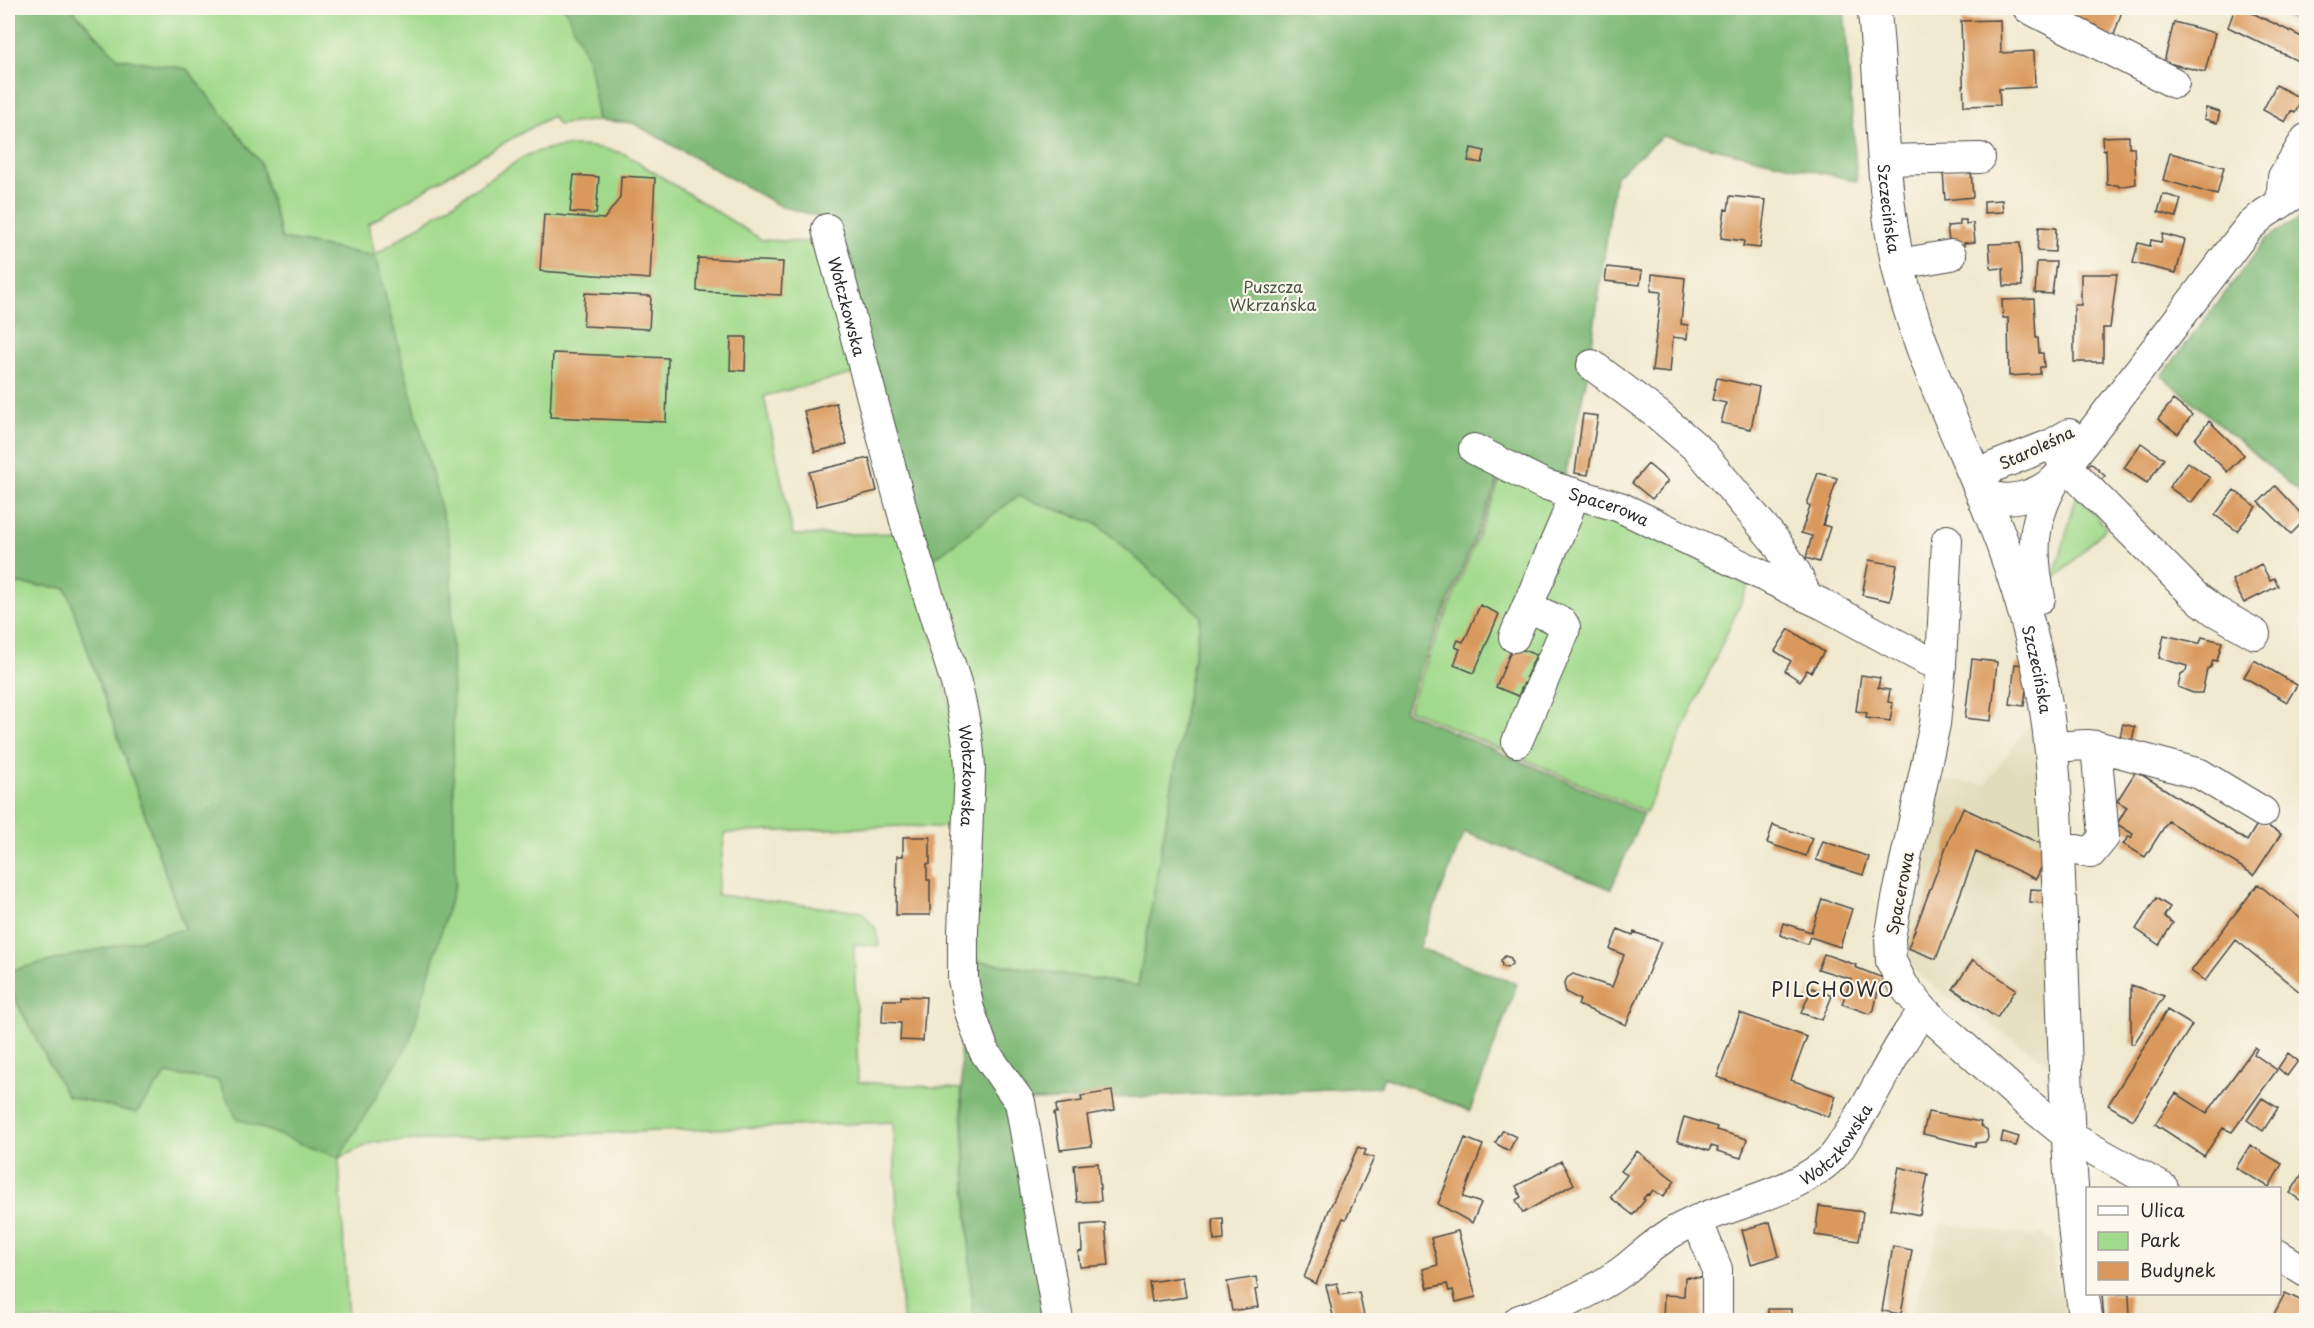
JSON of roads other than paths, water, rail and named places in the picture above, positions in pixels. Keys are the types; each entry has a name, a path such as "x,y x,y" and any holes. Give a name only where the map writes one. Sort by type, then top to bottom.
{"main road":[{"name":"Szczecińska","path":"1874,8 1877,42 1897,123 1892,160 1909,263 1940,338 1993,485 2040,598 2058,665 2072,747 2067,851 2077,1141 2073,1222 2087,1320"},
{"name":"Szczecińska","path":"1993,485 2042,686 2072,747"},
{"name":"Szczecińska","path":"2077,1141 2089,1187"},
{"name":"Szczecińska","path":"2087,1320 2088,1295"}],"street":[{"path":"2028,8 2174,84"},
{"path":"2281,203 2283,177 2307,139"},
{"path":"1892,160 1980,158"},
{"name":"Staroleśna","path":"1993,485 2032,494 2111,407 2248,228 2307,187"},
{"name":"Wołczkowska","path":"827,229 904,518 956,683 962,709 970,769 963,979 969,1009 984,1051 1020,1102 1058,1320"},
{"path":"1909,263 1951,255"},
{"path":"1592,366 1657,414 1699,450 1776,543 1796,573 1807,597"},
{"name":"Spacerowa","path":"1474,449 1543,484 1620,507 1807,597 1926,660 1941,664"},
{"path":"2040,598 2034,569 2034,537 2058,463 2195,596 2215,611 2255,634"},
{"name":"Staroleśna","path":"1993,485 2058,463"},
{"path":"1514,637 1565,520 1574,493"},
{"name":"Spacerowa","path":"1947,540 1941,664 1935,724 1897,899 1889,949 1891,961 1903,985 1924,1011 2026,1102 2077,1141 2161,1187"},
{"path":"1517,742 1565,627 1562,622 1527,607"},
{"path":"2072,747 2200,774 2263,812"},
{"name":"Wołczkowska","path":"1519,1320 1546,1312 1593,1290 1622,1271 1668,1235 1697,1221 1791,1184 1817,1170 1834,1156 1856,1125 1909,1030 1924,1011"},
{"path":"1697,1221 1716,1269 1717,1320"},
{"path":"2281,1257 2307,1272"}],"district":[{"name":"PILCHOWO","path":"1833,989"}],"park label":[{"name":"Puszcza Wkrzańska","path":"1273,295"}]}
